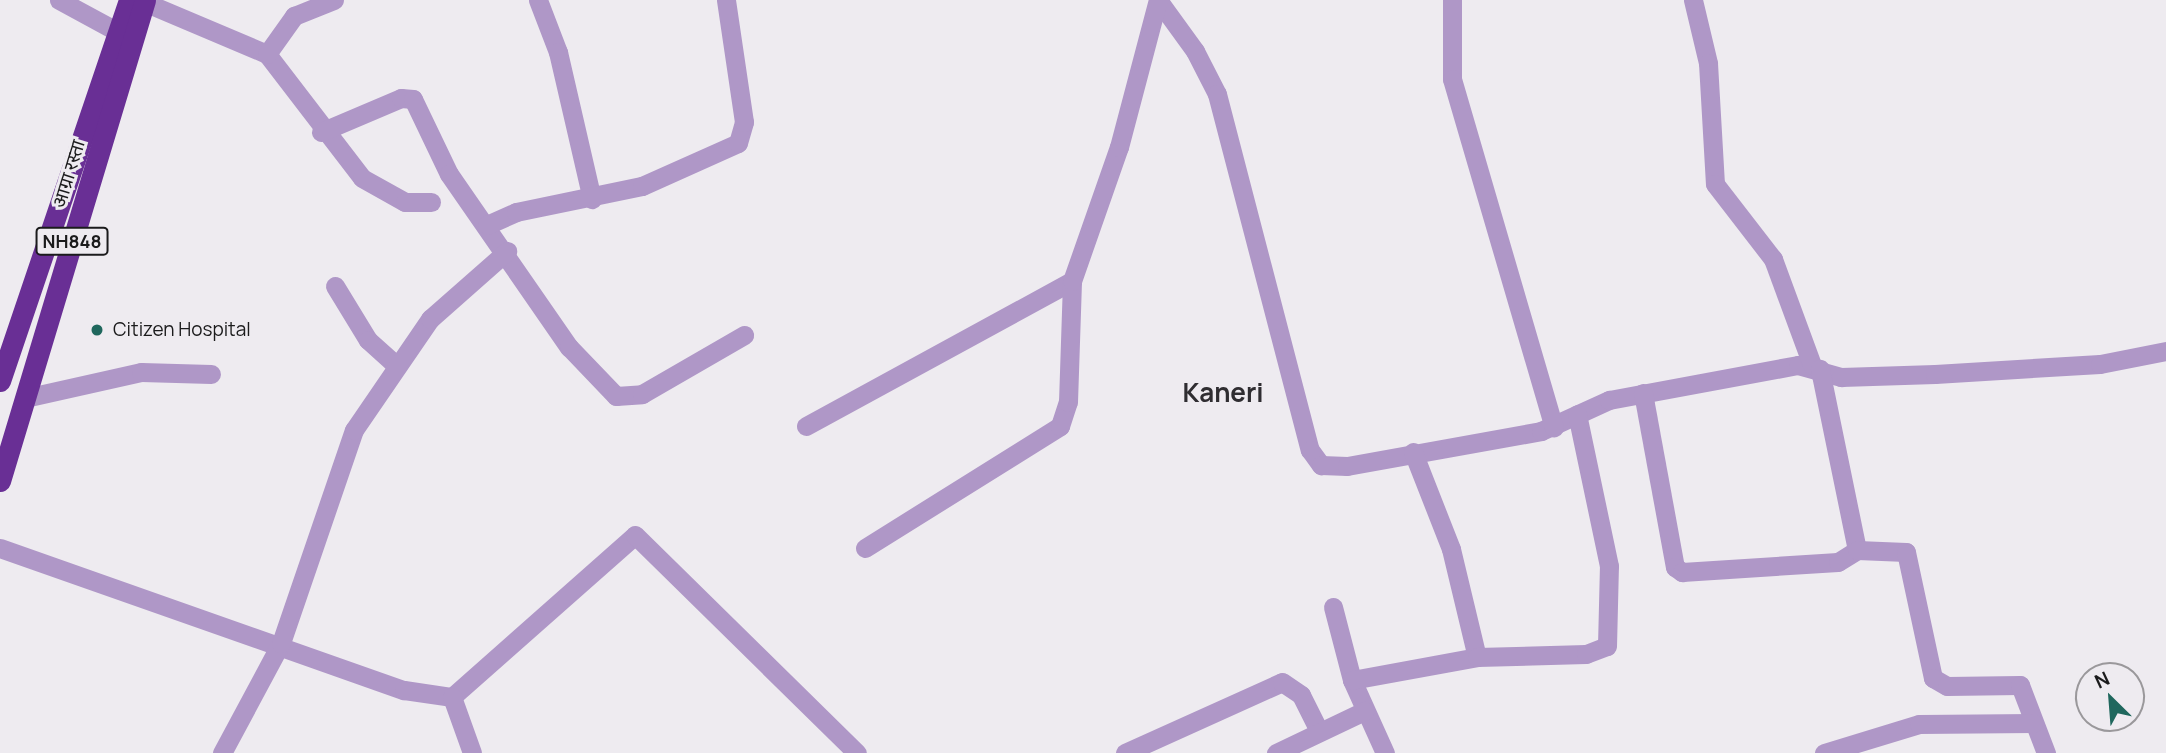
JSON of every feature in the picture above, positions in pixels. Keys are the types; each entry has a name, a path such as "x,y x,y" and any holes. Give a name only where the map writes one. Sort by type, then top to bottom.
{"highway":[{"name":"NH848","path":"0,381 118,32 139,1"},
{"name":"आग्रा रस्ता","path":"0,481 139,1"}],"street":[{"path":"59,0 118,32"},
{"path":"267,54 294,16 334,0"},
{"path":"538,0 558,52 592,199"},
{"path":"487,225 516,212 592,199 665,178 738,143 744,122 726,0"},
{"path":"1452,0 1452,79 1554,428"},
{"path":"1693,0 1708,63 1715,184 1773,259 1816,367 1857,550"},
{"path":"139,1 267,54 321,132 383,192 405,201 431,202"},
{"path":"1158,2 1195,51 1216,94 1315,459 1347,466 1554,428 1577,414 1643,393 1816,367 1841,377 1935,374 2101,364 2166,351"},
{"path":"865,548 1060,426 1068,402 1072,281 1119,147 1158,2"},
{"path":"321,132 401,98 413,99 449,174 507,251 569,347 616,396 642,394 744,335"},
{"path":"222,753 281,643 342,455 396,365 450,296 507,251"},
{"path":"806,426 1072,281"},
{"path":"335,286 368,341 396,365"},
{"path":"25,398 141,372 211,374"},
{"path":"1643,393 1675,568 1682,572 1838,562 1857,550 1895,549 1910,557 1938,684 2014,682 2046,753"},
{"path":"1352,680 1477,657 1586,654 1601,651 1612,636 1601,509 1577,414"},
{"path":"1412,452 1451,549 1477,657"},
{"path":"0,548 281,643 404,690 452,697 635,534 857,753"},
{"path":"1334,607 1352,680 1385,753"},
{"path":"1125,753 1282,682 1301,695 1319,731"},
{"path":"452,697 472,753"},
{"path":"1276,753 1364,711"},
{"path":"1824,753 1919,724 2033,723"}],"place":[{"name":"Citizen Hospital","path":"97,330"}],"district":[{"name":"Kaneri","path":"1223,393"}]}
